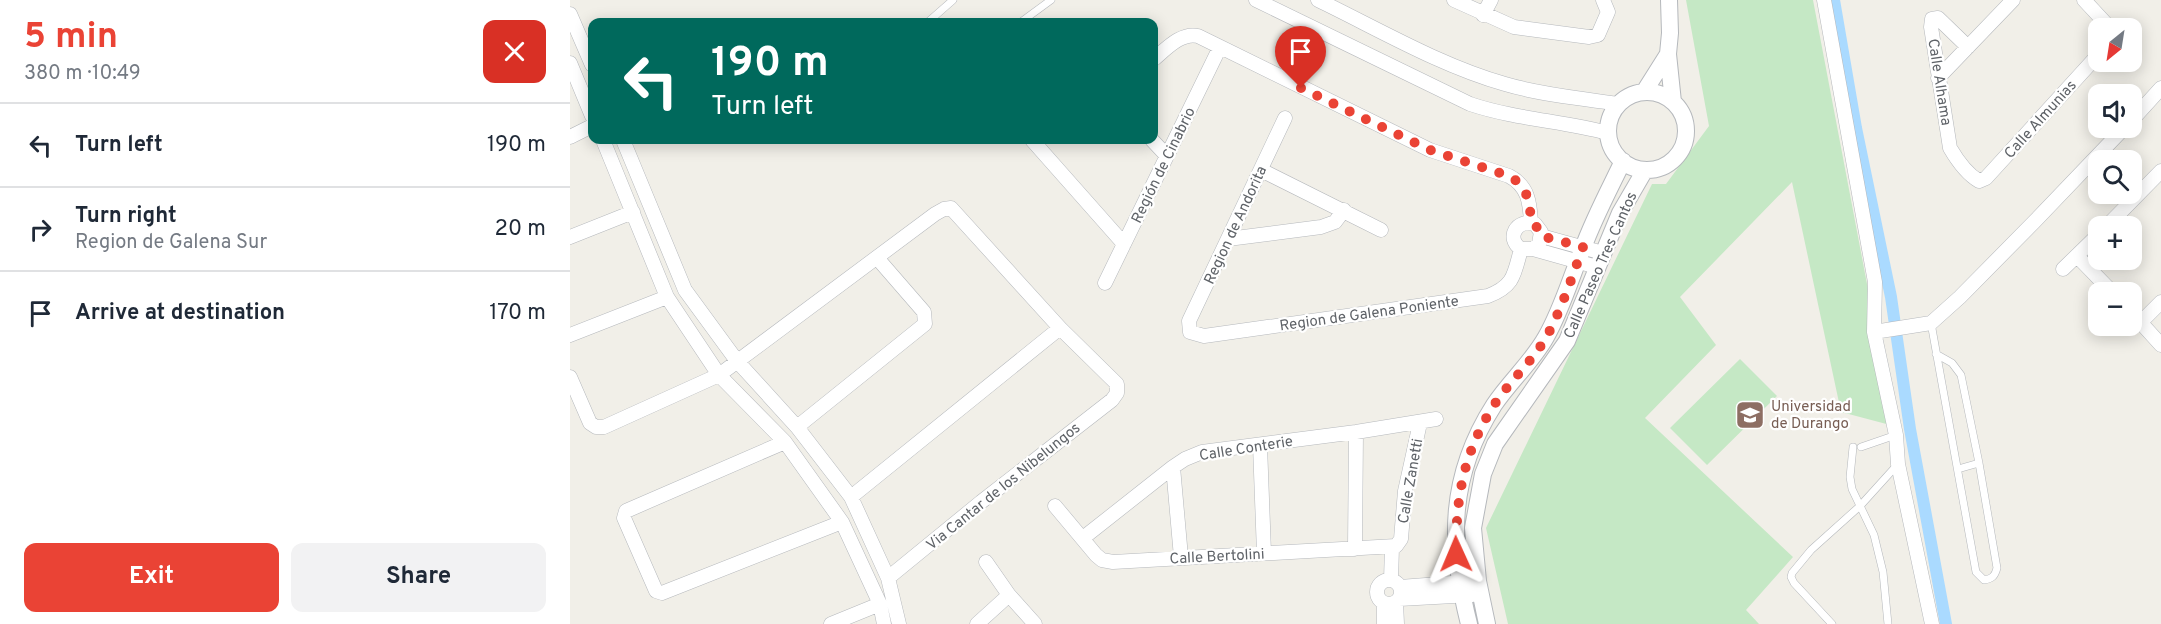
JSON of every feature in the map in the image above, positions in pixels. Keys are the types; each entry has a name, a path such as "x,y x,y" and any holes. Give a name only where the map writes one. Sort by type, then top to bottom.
{"street":[{"path":"1256,0 1470,104 1502,114 1575,124 1608,133"},
{"path":"1318,0 1456,67 1485,78 1508,85 1618,104"},
{"path":"1454,0 1514,27 1589,37 1598,34 1608,12 1604,0"},
{"path":"1483,15 1491,0"},
{"path":"1669,0 1671,33 1668,54 1673,102"},
{"path":"1824,0 1875,282 1874,332 1896,435 1898,464 1932,624"},
{"path":"1938,78 2013,0"},
{"path":"2084,0 2101,18"},
{"path":"570,14 588,56"},
{"name":"Calle Alhama","path":"1968,47 1938,18 1932,19 1931,27 1938,78 1950,148 1957,159 1979,181"},
{"path":"1158,56 1190,34 1430,150 1509,176 1519,181 1526,191 1530,202 1531,223"},
{"name":"Región de Cinabrio","path":"1106,283 1220,47"},
{"path":"1644,92 1668,54"},
{"path":"570,63 588,106"},
{"name":"Calle Almunias","path":"1979,181 1986,178 2088,66"},
{"path":"2142,109 2161,88"},
{"path":"1644,92 1654,92 1673,102 1684,117 1686,136 1679,153 1666,165 1645,170 1630,166 1623,161 1614,151 1608,133 1609,120 1618,104 1634,94 1644,92"},
{"name":"Region de Andorita","path":"1190,332 1189,321 1285,118"},
{"path":"570,137 588,128"},
{"path":"1874,332 1926,323 1960,297 2114,138"},
{"path":"605,144 667,297 719,375 784,442 842,522 880,604 884,624"},
{"path":"626,144 685,290 737,361 797,427 851,497 888,578 899,624"},
{"path":"1041,144 1124,244"},
{"path":"1156,144 1167,156"},
{"name":"Calle Paseo Tres Cantos","path":"1469,624 1460,589 1456,517 1467,460 1494,406 1547,336 1623,161"},
{"path":"1261,170 1381,230"},
{"name":"Calle Paseo Tres Cantos","path":"1487,624 1479,587 1473,528 1483,474 1495,444 1567,341 1620,213 1645,170"},
{"path":"2117,216 2161,171"},
{"path":"570,377 590,423 596,427 604,427 719,375 878,259 935,214 944,208 951,208 1060,328 851,497"},
{"path":"1228,239 1322,227 1335,222 1344,210"},
{"path":"570,237 633,212"},
{"path":"1527,249 1539,244 1541,236 1538,228 1531,223 1518,226 1513,234 1515,243 1527,249 1581,254"},
{"path":"1541,236 1599,260"},
{"path":"2063,269 2088,246"},
{"name":"Region de Galena Poniente","path":"1190,332 1204,336 1488,296 1504,290 1527,249"},
{"path":"2078,256 2103,282"},
{"path":"797,427 925,324 924,312 878,259"},
{"path":"570,335 667,297"},
{"path":"2142,314 2161,302"},
{"path":"2142,324 2161,345"},
{"name":"Via Cantar de los Nibelungos","path":"888,578 1118,393 1117,384 1060,328"},
{"name":"Calle Conterie","path":"1083,538 1173,467 1202,452 1436,419"},
{"name":"Calle Zanetti","path":"1392,592 1390,545 1420,423"},
{"path":"1355,549 1356,432"},
{"path":"784,442 626,511 624,518 656,591 662,593 842,522"},
{"path":"1260,445 1264,553"},
{"path":"1173,467 1181,557"},
{"name":"Calle Bertolini","path":"1055,506 1102,560 1113,562 1355,549 1390,545"},
{"path":"986,562 1035,624"},
{"path":"1392,592 1479,587"},
{"path":"1384,624 1392,592"},
{"path":"1392,592 1397,624"},
{"path":"977,624 1010,595"},
{"path":"831,624 880,604"}],"lane":[{"path":"933,18 953,0"},
{"path":"1026,18 1052,0"},
{"path":"1926,323 1936,354 1976,572 1984,580 1991,579 1997,568 1979,463 1960,375 1952,363 1936,354"},
{"path":"1888,624 1883,572 1874,535 1851,484 1857,447 1896,435"},
{"path":"1958,470 1979,463"},
{"path":"1832,624 1791,577 1792,573 1811,550 1860,506 1898,464"}],"green space":[{"path":"1686,0 1813,0 1894,426 1841,412 1792,182 1680,297 1716,345 1645,418 1793,557 1746,610 1759,624 1508,624 1486,528 1652,184 1666,184 1709,126"},
{"path":"1740,359 1777,396 1707,465 1670,428"}],"waterway":[{"path":"1834,0 1856,128 1891,297 1910,429 1946,624"}],"place":[{"name":"Universidad de Durango","path":"1750,415"}],"route":[{"path":"1301,88 1430,150 1519,181 1530,202 1531,223 1535,224 1541,236 1583,247 1547,336 1494,406 1467,460 1456,517 1456,554"}]}
